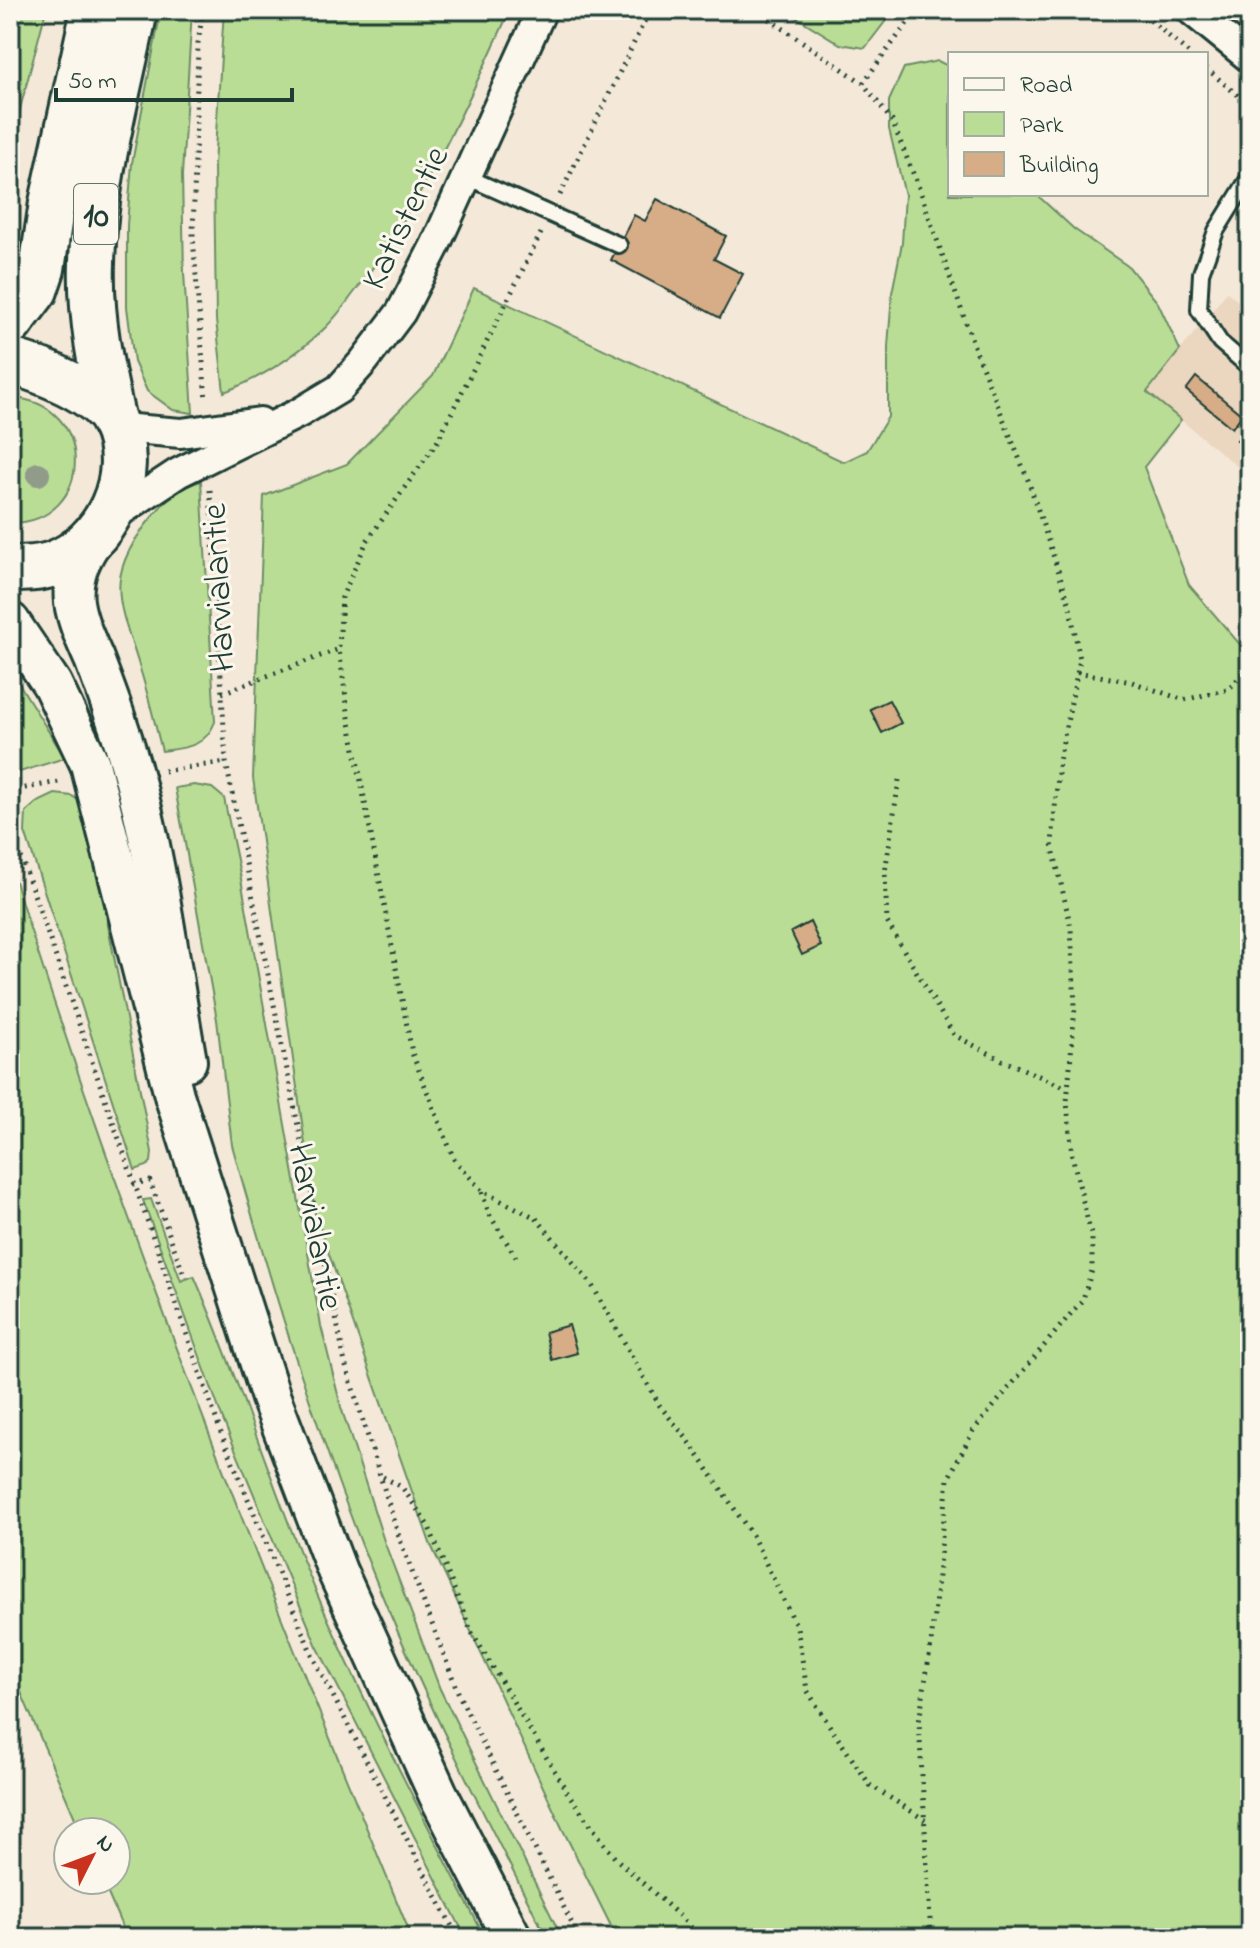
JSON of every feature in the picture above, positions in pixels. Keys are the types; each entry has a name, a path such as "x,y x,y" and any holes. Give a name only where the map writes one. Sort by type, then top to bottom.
{"highway":[{"name":"10","path":"10,323 35,290 42,269 52,203 94,10"},
{"name":"10","path":"101,527 121,480 122,455 98,360 92,264 98,191 135,10"},
{"path":"10,361 58,378 85,394 114,423"},
{"path":"10,569 52,564 76,552 101,527"}],"main road":[{"path":"101,527 80,560 74,579 74,602 80,627 129,760 142,810 220,1237"},
{"path":"10,622 52,684 90,764 154,1024 271,1398 337,1571 438,1794 512,1938"}],"street":[{"name":"Katistentie","path":"101,527 178,473 339,389 401,312 467,177 542,10"},
{"path":"1191,10 1250,58"},
{"name":"Katistentie","path":"114,423 121,428 181,433 285,419"}],"lane":[{"path":"1250,176 1216,231 1201,273 1199,310 1220,342 1250,368"},
{"path":"467,177 619,245"}],"path":[{"path":"203,10 198,43 193,237 206,410"},
{"path":"654,10 646,18 437,442 367,541 342,597 339,649 348,712 412,1053 454,1159 482,1191 536,1218 592,1285 660,1406 688,1440 752,1535 797,1627 807,1690 870,1785 926,1821"},
{"path":"756,10 863,83 892,121 919,188 975,349 1028,480 1069,603 1080,659 1059,761 1052,844 1071,928 1075,1007 1067,1088 1072,1155 1092,1239 1092,1270 1083,1299 973,1431 948,1479 931,1644 919,1722 931,1938"},
{"path":"863,83 917,10"},
{"path":"1138,10 1188,52"},
{"path":"1208,70 1250,106"},
{"name":"Harvialantie","path":"209,475 226,762 345,1363 400,1540 460,1697 579,1938"},
{"path":"222,693 339,649"},
{"path":"1077,672 1132,682 1184,700 1229,689 1250,665"},
{"path":"159,771 226,762"},
{"path":"899,780 885,872 887,922 954,1035 1067,1088"},
{"path":"10,794 20,789 70,781"},
{"path":"10,836 19,851 221,1433 313,1657 458,1938"},
{"path":"133,1184 150,1181 185,1278"},
{"path":"482,1191 489,1214 519,1262"},
{"path":"382,1477 402,1487 429,1527 471,1631 569,1795 615,1858 683,1919 699,1938"}],"shaded area":[{"path":"1227,292 1250,311 1250,477 1147,392"}],"green space":[{"path":"10,10 46,10 10,147"},
{"path":"161,10 192,10 182,175 184,273 193,413 173,410 147,391 134,362 127,307 127,225 132,163"},
{"path":"224,10 510,10 459,120 420,193 377,262 315,337 265,373 224,392 216,320 214,165"},
{"path":"785,10 894,10 865,48 840,44"},
{"path":"938,61 948,66 948,196 1038,196 1074,229 1129,267 1158,303 1180,350 1147,392 1181,420 1144,467 1189,585 1250,656 1250,1938 617,1938 562,1828 430,1543 315,1214 253,778 264,496 347,464 433,376 474,288 844,462 867,451 888,417 892,293 902,243 905,195 889,129 889,101 904,68"},
{"path":"10,398 39,404 59,419 71,439 75,462 71,484 59,504 38,518 10,523"},
{"path":"201,481 215,722 206,737 194,745 162,751 122,610 120,576 136,539 157,511 180,490"},
{"path":"10,669 65,758 10,775"},
{"path":"194,785 212,788 224,798 321,1326 341,1407 384,1541 440,1689 562,1938 547,1938 418,1677 357,1534 299,1369 232,1145 217,1020 175,788"},
{"path":"55,794 78,800 104,905 152,1152 151,1162 135,1170 25,832 26,812"},
{"path":"10,872 151,1280 252,1544 412,1938 127,1938 109,1896 132,1896 132,1816 74,1816 10,1667"},
{"path":"151,1199 181,1281 194,1276 211,1315 336,1638 485,1938 466,1938 316,1644 223,1420 143,1200"}],"building":[{"path":"657,199 726,236 714,259 743,274 720,318 611,260 634,215 645,221"},
{"path":"1196,377 1242,415 1232,428 1186,390"},
{"path":"1250,424 1250,451 1237,440"},
{"path":"889,700 901,723 882,733 870,709"},
{"path":"810,922 821,946 802,955 791,932"},
{"path":"569,1325 577,1353 552,1360 545,1332"}]}
